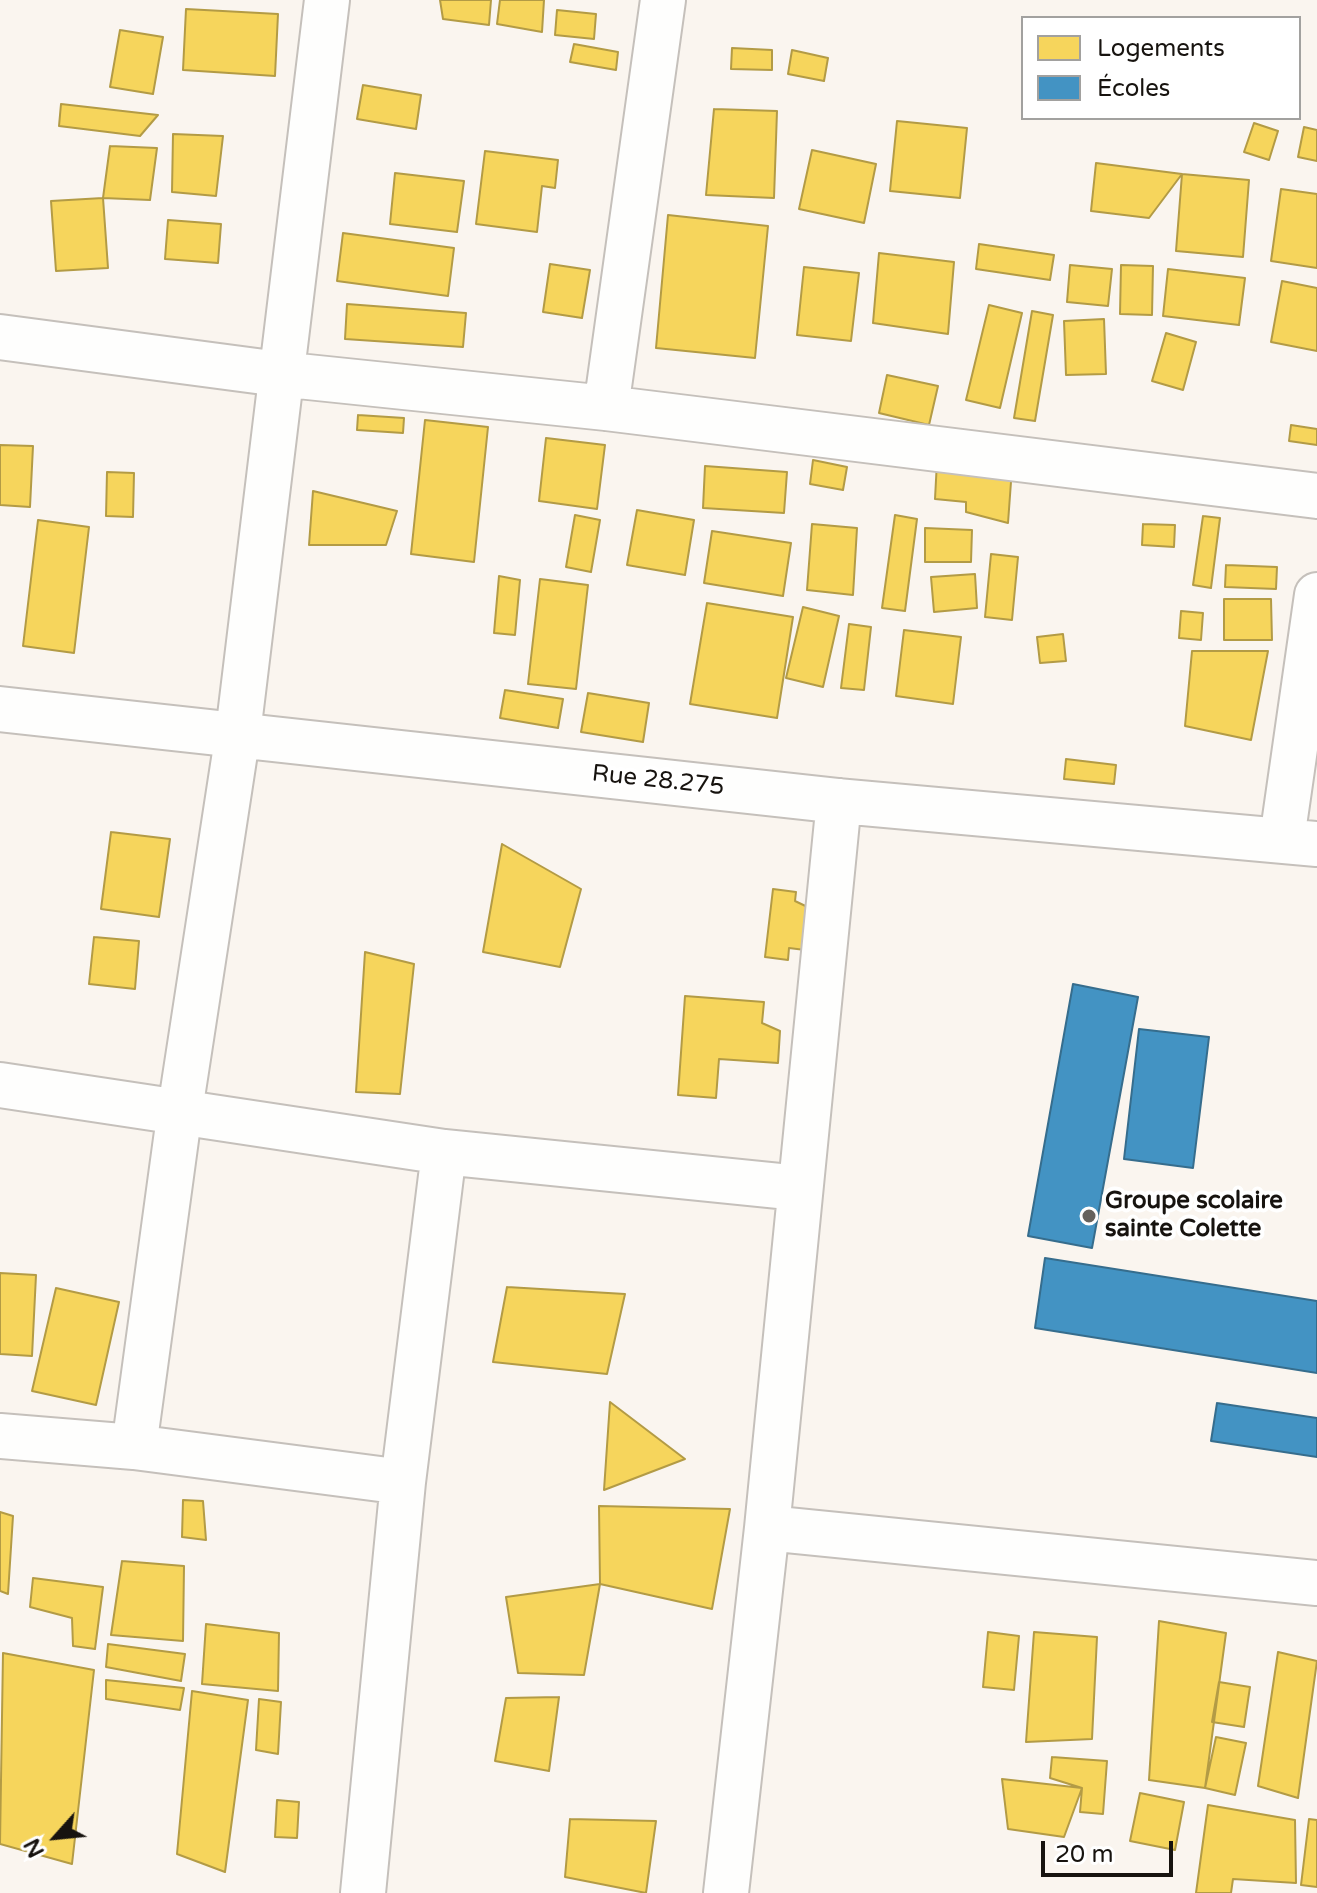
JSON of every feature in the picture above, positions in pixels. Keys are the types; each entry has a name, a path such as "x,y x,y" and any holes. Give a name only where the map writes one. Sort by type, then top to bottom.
{"street":[{"path":"134,1447 180,1110 238,733 279,374 327,0"},
{"path":"606,408 663,0"},
{"path":"0,337 279,374 606,408 1317,496"},
{"path":"1299,841 1317,595"},
{"name":"Rue 28.275","path":"0,709 839,801 1299,841"},
{"path":"726,1893 767,1528 839,801"},
{"path":"0,1085 444,1152 799,1188"},
{"path":"363,1893 403,1482 444,1152"},
{"path":"0,1436 134,1447 403,1482"},
{"path":"767,1528 1317,1583"}],"building: Logements":[{"path":"440,0 491,0 489,25 443,19"},
{"path":"500,0 544,0 542,32 497,24"},
{"path":"186,9 278,14 275,76 183,70"},
{"path":"557,10 596,14 594,39 555,35"},
{"path":"120,30 163,37 153,94 110,87"},
{"path":"574,44 618,52 616,70 570,62"},
{"path":"732,48 772,50 772,70 731,69"},
{"path":"792,50 828,58 824,81 788,74"},
{"path":"363,85 421,95 416,129 357,119"},
{"path":"61,104 158,115 140,136 59,126"},
{"path":"714,109 777,111 774,198 706,195"},
{"path":"897,121 967,128 960,198 890,191"},
{"path":"1254,123 1278,131 1269,160 1244,152"},
{"path":"1304,127 1317,130 1317,161 1298,157"},
{"path":"173,134 223,136 216,196 172,192"},
{"path":"110,146 157,148 150,200 103,198"},
{"path":"812,150 876,164 864,223 799,209"},
{"path":"485,151 558,160 555,188 542,186 537,232 476,224"},
{"path":"1096,163 1182,174 1149,218 1091,211"},
{"path":"395,173 464,181 457,232 390,224"},
{"path":"1182,174 1249,180 1243,257 1176,251"},
{"path":"1281,189 1317,194 1317,268 1271,261"},
{"path":"103,198 108,268 56,271 51,201"},
{"path":"668,215 768,226 755,358 656,348"},
{"path":"168,220 221,224 218,263 165,259"},
{"path":"343,233 454,248 448,296 337,281"},
{"path":"979,244 1054,255 1050,280 976,269"},
{"path":"879,253 954,262 948,334 873,323"},
{"path":"550,264 590,270 582,318 543,312"},
{"path":"1070,265 1112,269 1108,306 1067,302"},
{"path":"1121,265 1153,266 1152,315 1120,314"},
{"path":"804,267 859,273 851,341 797,335"},
{"path":"1168,269 1245,278 1239,325 1163,316"},
{"path":"1282,281 1317,288 1317,351 1271,342"},
{"path":"347,304 466,313 463,347 345,339"},
{"path":"989,305 1022,313 1000,408 966,400"},
{"path":"1032,311 1053,315 1035,421 1014,418"},
{"path":"1104,319 1106,374 1066,375 1064,321"},
{"path":"1166,333 1196,342 1183,390 1152,381"},
{"path":"887,375 938,386 929,425 879,413"},
{"path":"358,415 404,418 403,433 357,430"},
{"path":"425,420 488,427 474,562 411,554"},
{"path":"1291,425 1317,429 1317,445 1289,441"},
{"path":"546,438 605,445 597,509 539,501"},
{"path":"0,445 33,446 30,507 0,505"},
{"path":"813,460 847,467 843,490 810,484"},
{"path":"937,461 1012,468 1008,523 966,512 966,502 935,499"},
{"path":"705,466 787,472 784,513 703,508"},
{"path":"107,472 134,473 133,517 106,516"},
{"path":"313,491 397,511 386,545 309,545"},
{"path":"637,510 694,520 685,575 627,565"},
{"path":"575,515 600,520 591,572 566,567"},
{"path":"895,515 917,519 905,611 882,608"},
{"path":"1203,516 1220,518 1211,588 1193,585"},
{"path":"38,520 89,527 74,653 23,646"},
{"path":"812,524 857,528 853,595 807,590"},
{"path":"1143,524 1175,525 1174,547 1142,545"},
{"path":"925,528 972,530 971,562 925,562"},
{"path":"712,531 791,543 783,596 704,583"},
{"path":"991,554 1018,557 1012,620 985,617"},
{"path":"1226,565 1277,567 1276,589 1225,587"},
{"path":"975,574 977,608 934,612 931,577"},
{"path":"499,576 520,580 515,635 494,633"},
{"path":"540,579 588,585 576,689 528,684"},
{"path":"1224,599 1271,599 1272,640 1224,640"},
{"path":"707,603 793,617 777,718 690,704"},
{"path":"803,607 839,616 823,687 786,678"},
{"path":"1181,611 1203,613 1201,640 1179,638"},
{"path":"849,624 871,627 864,690 841,688"},
{"path":"904,630 961,637 953,704 896,696"},
{"path":"1063,634 1066,661 1040,663 1037,637"},
{"path":"1192,651 1268,651 1251,740 1185,726"},
{"path":"505,690 563,699 558,728 500,718"},
{"path":"588,693 649,703 643,742 581,732"},
{"path":"1066,759 1116,765 1114,784 1064,779"},
{"path":"111,832 170,839 159,917 101,909"},
{"path":"502,844 581,889 560,967 483,952"},
{"path":"773,889 796,892 795,901 818,912 813,951 789,948 788,960 765,957"},
{"path":"94,937 139,941 135,989 89,984"},
{"path":"365,952 414,964 400,1094 356,1092"},
{"path":"685,996 764,1002 762,1023 780,1031 778,1063 719,1059 716,1098 678,1095"},
{"path":"0,1273 36,1275 32,1356 0,1354"},
{"path":"507,1287 625,1294 607,1374 493,1362"},
{"path":"56,1288 119,1302 96,1405 32,1391"},
{"path":"610,1402 685,1459 604,1490"},
{"path":"183,1500 203,1501 206,1540 182,1537"},
{"path":"599,1506 730,1509 712,1609 600,1584"},
{"path":"0,1512 13,1516 8,1594 0,1591"},
{"path":"122,1561 184,1566 183,1641 111,1635"},
{"path":"33,1578 103,1587 95,1649 73,1646 72,1618 30,1607"},
{"path":"600,1584 584,1675 518,1673 506,1597"},
{"path":"1159,1621 1226,1633 1205,1788 1149,1780"},
{"path":"206,1624 279,1633 278,1691 202,1684"},
{"path":"988,1632 1019,1636 1014,1690 983,1687"},
{"path":"1034,1632 1097,1637 1092,1739 1026,1742"},
{"path":"108,1644 185,1654 181,1681 106,1667"},
{"path":"1278,1652 1317,1661 1298,1798 1258,1786"},
{"path":"3,1653 94,1670 72,1864 0,1844"},
{"path":"106,1680 184,1688 180,1710 106,1699"},
{"path":"1219,1682 1250,1687 1244,1727 1212,1722"},
{"path":"192,1691 248,1700 225,1872 177,1854"},
{"path":"559,1697 549,1771 495,1761 506,1698"},
{"path":"259,1699 281,1702 278,1754 256,1750"},
{"path":"1216,1737 1246,1743 1235,1795 1205,1788"},
{"path":"1052,1757 1107,1761 1103,1814 1080,1812 1082,1788 1050,1778"},
{"path":"1002,1779 1082,1788 1064,1837 1008,1829"},
{"path":"1140,1793 1184,1802 1175,1850 1130,1841"},
{"path":"277,1800 299,1802 297,1838 275,1837"},
{"path":"1208,1805 1295,1820 1296,1883 1233,1879 1231,1893 1196,1893"},
{"path":"570,1819 656,1821 646,1893 565,1877"},
{"path":"1309,1819 1317,1820 1317,1887 1301,1885"}],"building: Écoles":[{"path":"1073,984 1138,997 1092,1248 1028,1236"},
{"path":"1139,1029 1209,1037 1193,1168 1124,1159"},
{"path":"1045,1258 1317,1301 1317,1373 1035,1328"},
{"path":"1217,1403 1317,1418 1317,1457 1211,1441"}],"place":[{"name":"Groupe scolaire sainte Colette","path":"1089,1216"}]}
